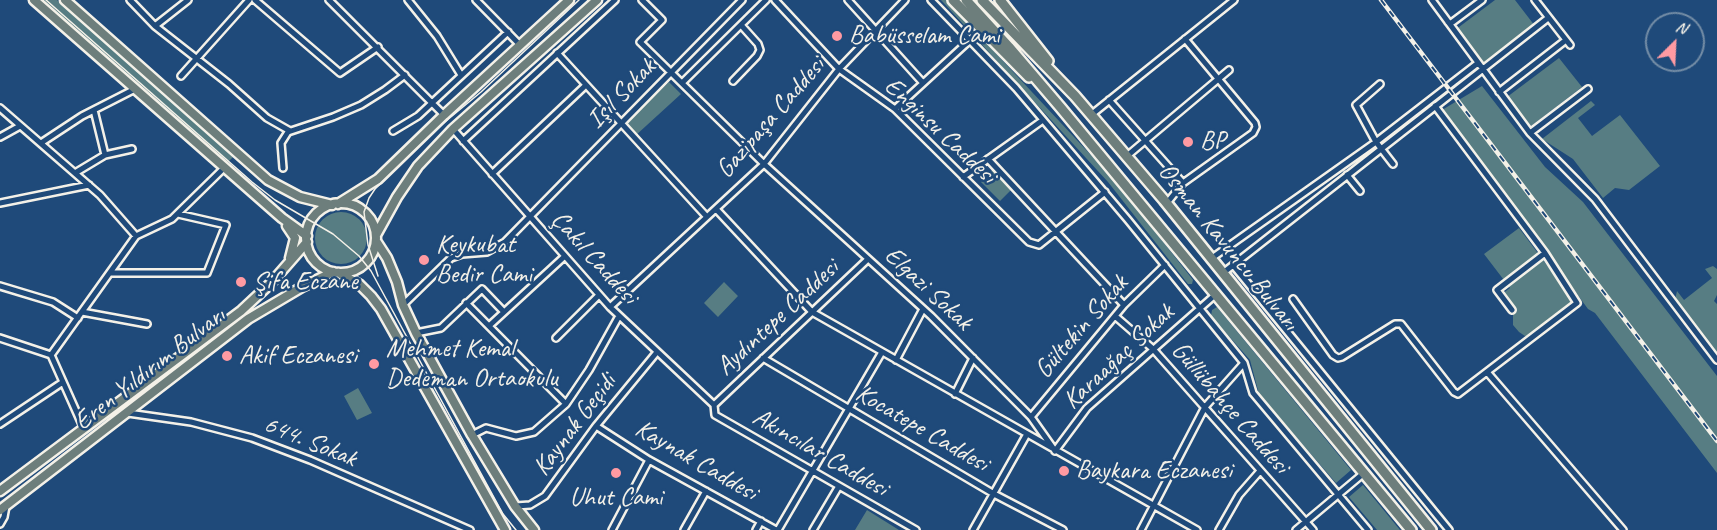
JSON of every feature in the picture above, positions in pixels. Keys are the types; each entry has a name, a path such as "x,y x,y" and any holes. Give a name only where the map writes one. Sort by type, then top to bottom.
{"highway":[{"path":"953,0 1008,58 1061,108"},
{"name":"Osman Kavuncu Bulvarı","path":"966,0 1009,46 1411,530"},
{"name":"Osman Kavuncu Bulvarı","path":"982,0 1075,96 1167,203 1431,530"},
{"path":"1000,0 1075,96"}],"main road":[{"path":"34,0 307,239"},
{"path":"65,0 268,180 300,197 334,204 350,204 364,212 387,258 403,305 416,333 514,506 534,530"},
{"path":"505,530 381,309 360,285 317,263 310,254 307,239 309,224 316,214 378,179 569,0"},
{"path":"336,273 351,272 362,266 372,256 376,238 397,197 418,166 453,129 597,0"},
{"path":"282,218 295,238 288,263"},
{"name":"Eren Yıldırım Bulvarı","path":"0,491 241,311 272,282 307,239"},
{"name":"Eren Yıldırım Bulvarı","path":"3,507 248,319 302,287 336,273"}],"street":[{"path":"130,0 155,26 197,58 267,118 290,131"},
{"path":"155,26 188,0"},
{"path":"181,76 249,0"},
{"path":"255,0 340,73 378,47"},
{"path":"329,0 444,115"},
{"path":"408,0 437,36 461,75"},
{"path":"476,0 520,45"},
{"path":"463,141 615,0"},
{"name":"Elgazi Sokak","path":"642,0 662,20 640,42 764,164 923,309 1031,417 1055,451"},
{"name":"Işıl Sokak","path":"403,305 451,258 462,254 483,253 497,248 742,0"},
{"path":"682,83 766,0"},
{"name":"Enginsu Caddesi","path":"775,0 839,69 895,109 1032,244 1039,245 1057,232"},
{"path":"848,0 924,83"},
{"path":"894,0 900,6"},
{"name":"Gazipaşa Caddesi","path":"610,307 764,164 839,69 905,0"},
{"path":"932,0 1043,120 1105,192 1244,363 1253,393 1368,530"},
{"path":"1091,115 1234,0"},
{"path":"1432,0 1530,134 1595,199 1717,360"},
{"path":"1448,22 1450,24 1482,0"},
{"path":"1499,92 1568,43 1535,0"},
{"path":"1212,258 1548,18"},
{"path":"733,81 760,50 758,44 741,25"},
{"path":"393,131 410,122 508,32"},
{"path":"1167,203 1184,183 1254,133 1256,129 1255,123 1185,39"},
{"path":"895,109 970,40"},
{"path":"557,53 707,217"},
{"path":"1223,273 1435,106 1480,66"},
{"path":"1127,156 1229,70"},
{"path":"283,168 281,143 290,131 326,120 361,105 405,75"},
{"path":"1380,84 1356,105 1376,142 1393,164"},
{"path":"492,174 586,86"},
{"path":"41,143 94,110 135,89"},
{"path":"1530,134 1588,89"},
{"path":"1109,100 1184,183"},
{"path":"1293,299 1335,357 1342,357 1395,324 1403,326 1455,393 1460,393 1577,303 1545,254 1435,106"},
{"path":"0,108 89,185 114,209 136,236"},
{"path":"94,110 105,155"},
{"path":"963,177 1043,120"},
{"path":"0,137 20,126"},
{"name":"Çakıl Caddesi","path":"453,129 610,307 714,405"},
{"path":"75,173 105,155 132,149"},
{"path":"988,159 1124,305"},
{"path":"51,354 136,236 172,219 225,168"},
{"path":"1347,175 1360,191"},
{"path":"0,202 89,185"},
{"path":"1057,232 1105,192"},
{"path":"716,208 812,312 1197,530"},
{"path":"110,273 207,273 226,225 178,214"},
{"path":"1512,310 1497,290 1545,254"},
{"path":"489,326 565,256"},
{"name":"Aydıntepe Caddesi","path":"714,405 868,259"},
{"name":"Gültekin Sokak","path":"1031,417 1114,316 1165,265"},
{"path":"1233,265 1449,530"},
{"path":"0,286 53,302 80,315 147,324"},
{"path":"416,333 441,328 482,289 504,312"},
{"path":"556,338 599,295"},
{"name":"Karaağaç Sokak","path":"1055,451 1087,408 1215,295"},
{"path":"466,303 566,404"},
{"path":"896,360 923,309"},
{"path":"472,435 486,428 516,436 534,432 566,404 589,370 619,316"},
{"name":"Güllübahçe Caddesi","path":"1114,316 1153,349 1313,530"},
{"path":"0,338 51,354 84,429"},
{"name":"Kaynak Geçidi","path":"514,506 531,505 544,496 596,426 657,352"},
{"path":"777,530 882,352"},
{"name":"Kocatepe Caddesi","path":"763,358 994,494 1063,530"},
{"path":"955,394 972,358"},
{"path":"1141,530 1205,407 1244,363"},
{"path":"1487,372 1623,530"},
{"path":"0,424 63,382"},
{"name":"Akıncılar Caddesi","path":"714,405 715,415 916,530"},
{"name":"644. Sokak","path":"128,413 197,424 261,441 466,529"},
{"name":"Kaynak Caddesi","path":"596,426 649,460 777,530"},
{"path":"973,530 1027,434"},
{"path":"612,530 649,460"},
{"path":"1219,530 1239,495 1260,471"},
{"path":"1296,530 1364,473"},
{"path":"813,530 839,486"},
{"path":"684,530 706,491"},
{"path":"0,524 4,517 3,507"},
{"path":"756,530 761,521"}],"green space":[{"path":"42,0 57,0 234,156 227,163"},
{"path":"941,0 946,0 1117,183 1193,280 1192,284 1188,284 1108,182"},
{"path":"1495,0 1515,0 1535,26 1483,66 1455,30"},
{"path":"1559,58 1582,87 1530,127 1507,97"},
{"path":"669,82 681,94 635,136 624,124"},
{"path":"1482,86 1545,167 1583,202 1717,376 1717,473 1595,313 1588,309 1442,110"},
{"path":"1591,101 1595,105 1578,118 1592,136 1620,115 1660,166 1629,190 1615,188 1603,198 1573,159 1542,139"},
{"path":"993,169 1013,188 1000,201 981,182"},
{"path":"336,212 346,212 360,219 367,238 360,257 346,264 336,264 326,260 319,253 315,243 315,233 319,223 326,216"},
{"path":"1519,228 1576,304 1533,335 1525,336 1513,325 1513,309 1502,294 1510,288 1484,254"},
{"path":"1713,266 1717,269 1717,295 1714,301 1717,304 1717,355 1675,300 1677,291 1684,300 1712,278 1705,269"},
{"path":"724,282 738,296 718,317 704,303"},
{"path":"1217,307 1351,470 1336,483 1259,394 1250,360 1211,316 1212,310"},
{"path":"358,388 372,413 357,420 344,396"},
{"path":"1363,485 1400,530 1377,530 1349,497"},
{"path":"867,510 899,530 855,530"}],"tram line":[{"path":"46,0 252,182 275,200 333,234 359,256 371,271 503,514 516,530"},
{"path":"378,276 368,245 364,212 375,189 440,126 481,92 579,0"}],"railway":[{"path":"1381,0 1717,441"}],"place":[{"name":"Babüsselam Cami","path":"837,36"},
{"name":"BP","path":"1188,142"},
{"name":"Keykubat Bedir Cami","path":"424,260"},
{"name":"Şifa Eczane","path":"241,282"},
{"name":"Akif Eczanesi","path":"227,356"},
{"name":"Mehmet Kemal Dedeman Ortaokulu","path":"374,364"},
{"name":"Baykara Eczanesi","path":"1064,471"},
{"name":"Uhut Cami","path":"616,473"}]}
